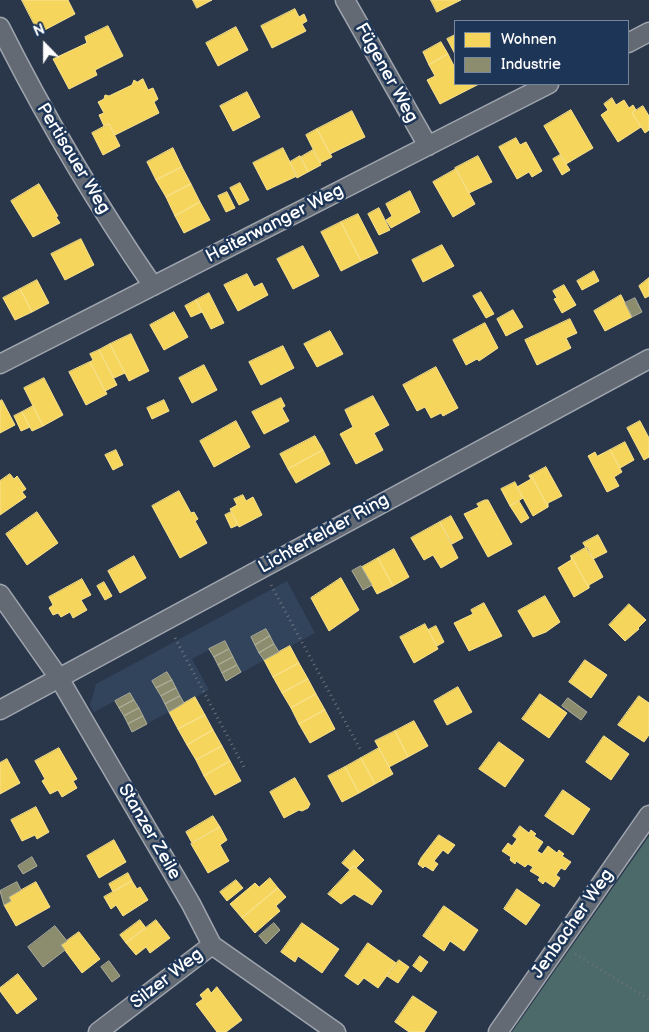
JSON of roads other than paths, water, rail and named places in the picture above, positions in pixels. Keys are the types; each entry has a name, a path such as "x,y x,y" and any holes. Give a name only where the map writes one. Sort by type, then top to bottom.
{"street":[{"name":"Fügener Weg","path":"345,0 428,146"},
{"name":"Pertisauer Weg","path":"0,28 32,90 77,168 153,286"},
{"path":"629,42 649,32"},
{"name":"Heiterwanger Weg","path":"0,364 548,85"},
{"name":"Lichterfelder Ring","path":"0,710 649,359"},
{"name":"Stanzer Zeile","path":"0,594 59,678 191,904 212,945 336,1032"},
{"name":"Jenbacher Weg","path":"498,1032 649,815"},
{"name":"Silzer Weg","path":"98,1032 212,945"}]}
